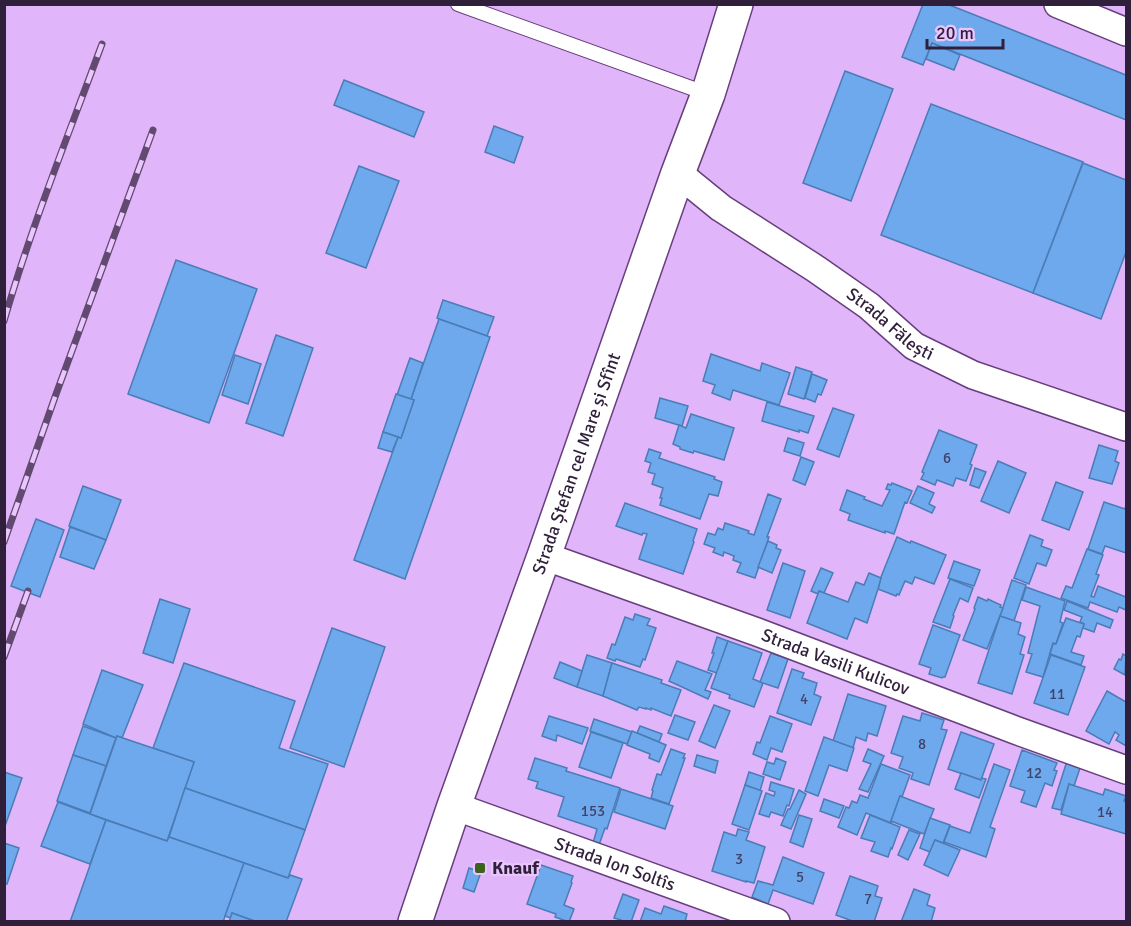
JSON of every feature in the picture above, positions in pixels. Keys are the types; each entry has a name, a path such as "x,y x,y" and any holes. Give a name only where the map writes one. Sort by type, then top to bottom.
{"main road":[{"name":"Strada Ștefan cel Mare și Sfînt","path":"415,921 708,93 736,4"}],"street":[{"path":"1058,4 1126,32"},
{"name":"Strada Fălești","path":"678,173 721,208 869,306 914,346 973,375 1126,427"},
{"name":"Strada Vasili Kulicov","path":"544,556 757,632 1126,770"},
{"name":"Strada Ion Soltîs","path":"454,806 776,921"}],"lane":[{"path":"458,4 708,93"}],"building":[{"path":"923,4 947,4 1126,75 1126,120 932,43 923,65 902,57"},
{"path":"932,43 960,55 954,70 926,59"},
{"path":"845,71 893,89 851,201 803,183"},
{"path":"344,80 424,112 414,137 334,105"},
{"path":"931,104 1083,162 1033,293 881,235"},
{"path":"494,126 523,137 514,163 485,152"},
{"path":"1083,163 1126,180 1126,252 1101,319 1033,293"},
{"path":"359,166 399,181 366,268 326,253"},
{"path":"176,260 257,289 209,423 128,394"},
{"path":"443,300 494,317 487,336 437,318"},
{"path":"439,319 490,337 405,579 354,560 398,437 401,438 414,400 411,399"},
{"path":"276,335 313,348 283,436 246,423"},
{"path":"711,354 760,371 762,363 790,373 779,405 733,390 730,400 712,393 715,385 703,381"},
{"path":"235,355 261,364 248,404 222,395"},
{"path":"410,358 423,363 411,399 397,395"},
{"path":"796,367 812,372 804,399 788,394"},
{"path":"812,374 827,380 821,395 818,394 815,402 805,398"},
{"path":"396,394 414,400 401,438 383,432"},
{"path":"660,398 688,406 682,426 655,418"},
{"path":"767,402 814,416 808,433 762,421"},
{"path":"833,408 854,415 839,457 817,449"},
{"path":"691,414 734,428 724,460 680,449 673,444 679,425 686,428"},
{"path":"939,430 977,445 966,481 956,478 953,486 937,480 935,485 921,479"},
{"path":"383,432 398,437 392,452 378,448"},
{"path":"788,438 804,443 800,456 784,451"},
{"path":"1099,445 1118,451 1115,461 1119,463 1112,484 1089,478"},
{"path":"649,449 661,453 659,458 715,477 714,479 722,482 718,496 709,494 700,519 660,505 663,488 652,484 655,474 648,472 651,463 645,461"},
{"path":"801,457 814,462 805,485 793,480"},
{"path":"998,461 1026,473 1009,513 981,501"},
{"path":"975,468 986,472 979,488 970,485"},
{"path":"1056,482 1083,492 1069,530 1042,520"},
{"path":"892,483 912,491 907,503 905,502 894,534 848,520 850,514 840,510 847,490 882,506 890,490 886,489 888,484"},
{"path":"83,486 121,500 106,540 69,526"},
{"path":"918,486 934,493 929,504 935,507 932,513 910,503"},
{"path":"768,494 781,499 755,578 737,572 741,563 733,560 734,556 724,552 723,556 713,552 715,548 704,544 708,533 715,535 718,528 723,530 725,523 754,535"},
{"path":"1104,502 1125,509 1126,505 1126,553 1105,546 1102,554 1088,549"},
{"path":"625,503 697,529 683,574 639,559 647,534 642,535 616,526"},
{"path":"36,519 64,530 40,597 11,586"},
{"path":"70,527 106,540 94,569 60,557"},
{"path":"1030,535 1043,540 1041,546 1052,550 1046,566 1037,563 1029,584 1014,578"},
{"path":"897,537 946,555 934,584 915,577 912,584 905,581 899,595 896,596 878,589"},
{"path":"768,541 777,545 776,548 781,550 772,573 758,567"},
{"path":"1087,549 1103,555 1091,596 1094,597 1098,586 1126,597 1126,610 1119,607 1117,612 1090,602 1088,608 1061,598 1066,586 1072,588"},
{"path":"954,561 980,570 974,586 948,578"},
{"path":"783,563 805,571 790,618 767,610"},
{"path":"821,568 833,573 824,593 819,591 818,594 811,591"},
{"path":"869,573 881,578 867,623 855,618 847,639 807,623 819,591 848,602 856,582 864,585"},
{"path":"950,579 973,588 968,602 960,598 950,628 933,622"},
{"path":"1012,580 1026,585 1014,621 1000,616"},
{"path":"1026,587 1065,601 1060,622 1063,623 1056,644 1053,643 1043,677 1026,672 1032,654 1028,653 1040,606 1022,600"},
{"path":"978,597 987,601 988,599 1003,608 987,649 963,640"},
{"path":"160,599 190,609 173,663 143,653"},
{"path":"1067,601 1113,620 1110,628 1097,623 1094,632 1083,628 1084,624 1080,622 1082,617 1064,610"},
{"path":"635,614 650,619 647,625 656,628 645,660 643,659 640,667 607,658 612,644 615,645 625,617 633,620"},
{"path":"1000,616 1021,623 1018,634 1025,637 1020,654 1024,655 1012,694 978,683"},
{"path":"1066,618 1084,624 1080,637 1077,636 1071,652 1084,656 1081,665 1050,654"},
{"path":"933,625 960,635 945,677 942,678 929,674 931,668 919,664"},
{"path":"332,628 385,647 344,767 290,748"},
{"path":"717,637 728,641 717,673 708,670"},
{"path":"728,641 762,653 753,679 763,683 754,707 729,698 730,695 711,688"},
{"path":"771,653 788,659 778,688 760,682"},
{"path":"1123,654 1126,656 1125,675 1114,669"},
{"path":"587,655 612,663 603,696 577,687"},
{"path":"1051,655 1085,667 1068,715 1034,703"},
{"path":"677,661 712,674 705,690 711,692 708,699 669,681"},
{"path":"560,662 582,671 577,687 554,678"},
{"path":"184,663 295,701 279,748 328,764 305,830 185,788 194,762 153,748"},
{"path":"612,663 662,680 661,683 681,690 671,716 651,708 651,710 639,707 637,710 603,696"},
{"path":"792,669 804,673 802,678 817,683 814,694 821,697 811,725 777,713"},
{"path":"102,670 143,685 122,738 117,736 116,738 83,724"},
{"path":"1107,691 1126,702 1126,746 1116,740 1119,735 1115,732 1109,744 1086,731"},
{"path":"848,694 886,706 877,736 868,733 866,741 856,737 853,748 833,741"},
{"path":"714,705 730,711 715,748 699,741"},
{"path":"922,713 944,720 941,729 947,730 929,785 911,779 913,773 899,768 903,757 891,753 903,716 920,721"},
{"path":"675,715 695,722 688,740 668,733"},
{"path":"549,716 588,728 582,744 557,735 556,741 542,736"},
{"path":"770,716 792,724 782,752 771,748 767,760 753,754 757,742 760,743"},
{"path":"594,719 632,732 627,744 590,731"},
{"path":"83,726 116,738 106,766 73,755"},
{"path":"640,726 662,734 659,742 637,733"},
{"path":"632,731 666,745 659,762 649,758 650,754 627,745"},
{"path":"591,732 623,743 611,778 579,767"},
{"path":"961,732 994,744 981,780 948,769"},
{"path":"117,736 194,762 167,841 90,814"},
{"path":"824,737 854,748 847,771 829,765 818,796 805,791"},
{"path":"671,749 685,754 683,758 685,758 669,804 651,798 657,774 661,775"},
{"path":"868,749 884,756 868,792 859,789 871,764 863,761"},
{"path":"1022,750 1057,763 1052,786 1045,783 1036,807 1021,802 1025,791 1010,786"},
{"path":"73,755 106,766 90,813 57,801"},
{"path":"697,755 718,761 715,773 694,766"},
{"path":"535,758 567,768 566,771 620,788 607,829 605,828 599,845 593,843 597,829 558,816 564,797 536,788 538,782 528,779"},
{"path":"776,758 786,762 780,780 763,774 767,762 774,764"},
{"path":"1067,761 1081,765 1074,786 1069,784 1061,810 1052,808"},
{"path":"881,764 910,775 891,823 866,813 857,835 838,827 846,807 849,808 852,801 857,803 860,795 868,798"},
{"path":"994,764 1010,770 990,827 995,829 986,857 944,842 950,826 970,833"},
{"path":"4,772 22,778 4,829"},
{"path":"749,772 764,777 760,791 745,785"},
{"path":"961,773 981,780 986,779 979,798 955,789"},
{"path":"771,782 794,789 783,816 771,812 769,817 759,814 766,793 774,796 775,792 769,790"},
{"path":"1069,784 1103,795 1105,789 1126,796 1124,801 1126,802 1126,834 1061,814"},
{"path":"745,785 762,791 749,830 732,824"},
{"path":"185,788 305,830 288,878 169,837"},
{"path":"621,789 673,806 665,829 614,812"},
{"path":"799,790 806,794 791,829 781,825"},
{"path":"900,796 934,809 924,834 891,821"},
{"path":"824,799 844,806 839,818 820,811"},
{"path":"58,802 106,820 90,864 41,846"},
{"path":"799,815 812,819 803,847 790,842"},
{"path":"870,815 900,827 888,857 871,851 875,842 861,838"},
{"path":"930,818 950,825 943,843 935,840 930,852 920,848"},
{"path":"106,820 167,841 169,837 244,863 223,922 70,922"},
{"path":"738,829 749,832 746,840 765,847 754,883 712,871 724,832 736,836"},
{"path":"909,830 920,834 908,860 898,855"},
{"path":"935,840 960,850 948,876 924,865"},
{"path":"4,843 19,848 7,884 4,883"},
{"path":"783,857 824,873 813,904 773,890 768,904 752,897 758,881 773,885"},
{"path":"244,863 288,878 290,875 302,879 286,922 257,922 232,913 231,918 225,916"},
{"path":"541,865 573,876 564,905 574,909 569,922 555,917 556,914 527,904"},
{"path":"469,868 481,872 474,892 463,888"},
{"path":"850,876 878,886 875,896 882,898 874,922 855,922 836,915"},
{"path":"914,889 930,895 927,905 935,908 931,922 901,922"},
{"path":"623,894 639,900 631,922 620,922 621,920 614,918"},
{"path":"664,906 687,914 685,922 640,922 645,908 661,914"},
{"path":"232,913 257,922 229,922"}],"railway":[{"path":"4,321 38,216 102,44"},
{"path":"4,542 153,130"},
{"path":"4,657 28,591"}],"place":[{"name":"Knauf","path":"480,868"}]}
